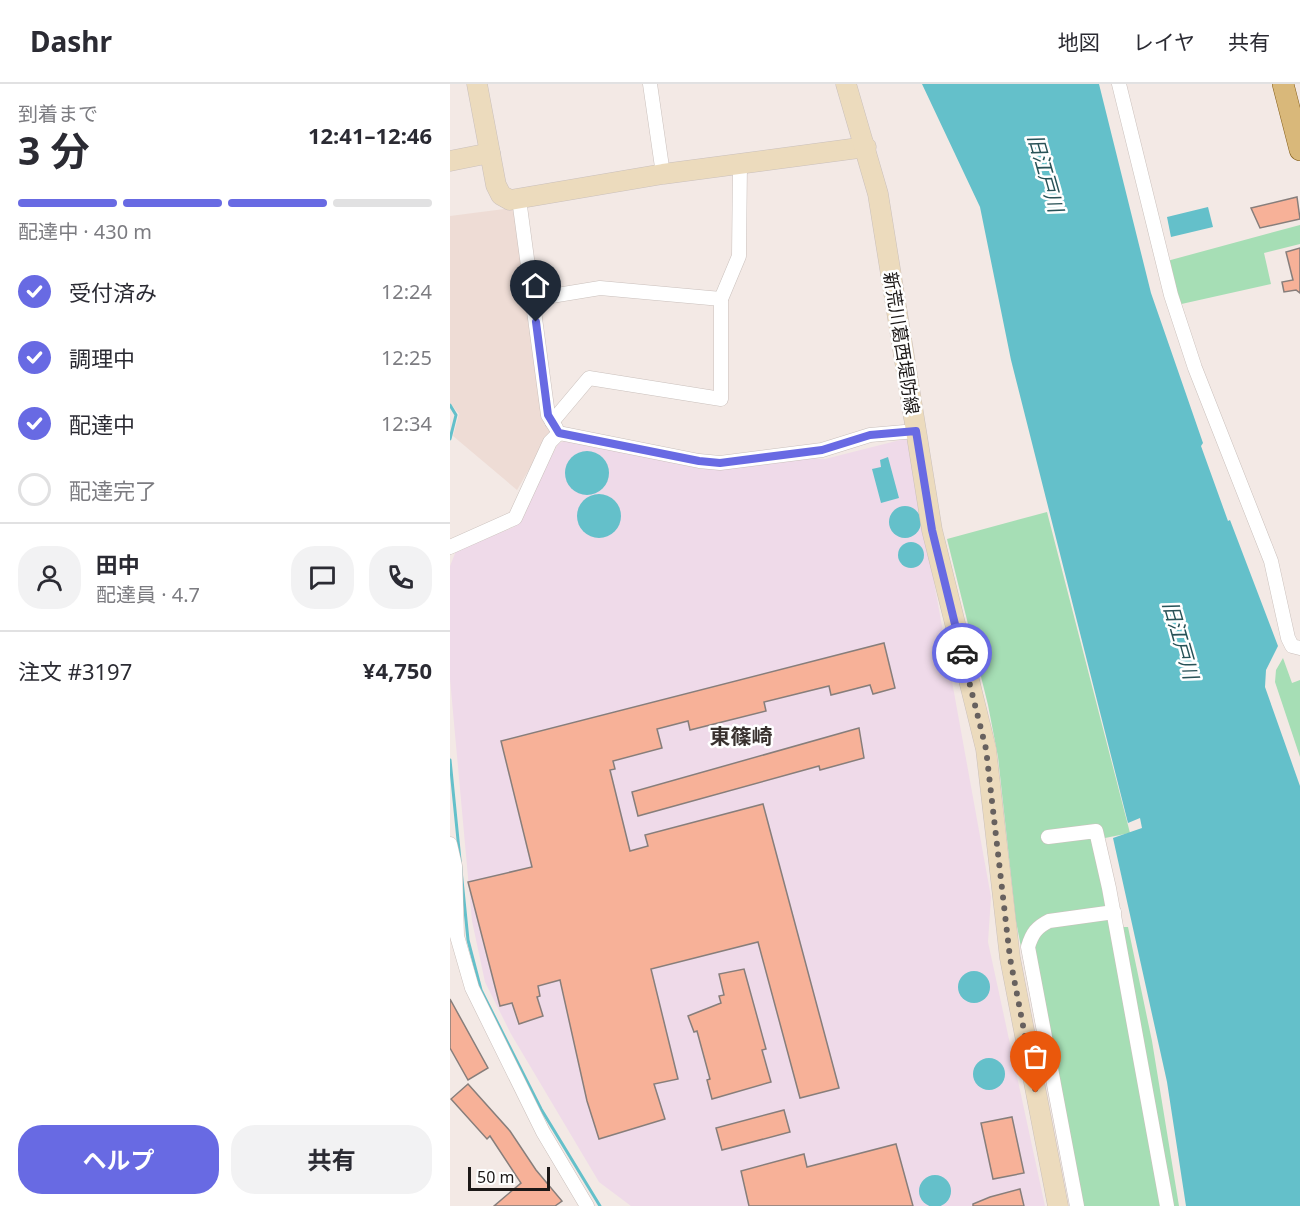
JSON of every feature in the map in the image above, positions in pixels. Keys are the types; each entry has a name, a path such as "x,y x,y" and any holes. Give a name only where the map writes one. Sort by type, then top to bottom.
{"main road":[{"path":"477,84 498,191 505,199 519,199 663,174 866,147"},
{"name":"新荒川葛西堤防線","path":"846,84 878,194 932,530 986,749 1010,958 1058,1206"},
{"path":"1283,84 1300,150"},
{"path":"450,161 490,153"}],"street":[{"path":"650,84 663,174"},
{"path":"1119,84 1178,318 1195,368 1271,561 1288,638 1292,646 1300,648"},
{"path":"450,547 515,518 555,427 589,378 721,399 721,299 739,256 740,163"},
{"path":"519,199 548,415 555,427 699,461 720,463 822,450 870,435 916,431"},
{"path":"533,299 600,288 721,299"},
{"path":"1048,837 1096,831 1114,912 1167,1206"},
{"path":"450,844 455,866 457,936 471,988 543,1132 587,1206"},
{"path":"1077,1206 1028,946 1031,935 1040,925 1114,912"}],"shaded area":[{"path":"511,208 514,210 551,432 517,490 453,436 459,414 450,403 450,216"},
{"path":"908,438 991,897 988,942 1045,1206 631,1206 599,1182 511,1034 485,982 472,921 450,679 450,566 456,551 514,527 558,444 568,439 701,469 806,458 825,459"}],"green space":[{"path":"1300,225 1300,244 1264,253 1271,284 1177,305 1167,261"},
{"path":"1047,512 1130,833 1105,838 1104,842 1122,927 1128,927 1152,1041 1179,1206 1070,1206 1016,921 998,757 988,705 947,539"},
{"path":"1283,658 1292,683 1300,680 1300,757 1275,682 1276,670"}],"water":[{"name":"旧江戸川","path":"922,84 1099,84 1151,293 1203,443 1201,446 1278,646 1266,670 1265,687 1300,786 1300,1206 1186,1206 1167,1082 1113,838 1142,828 1140,818 1128,823 1011,360 980,207"},
{"path":"1208,207 1213,227 1171,237 1167,217"},
{"path":"587,451 602,458 609,473 602,488 587,495 572,488 565,473 572,458"},
{"path":"888,457 899,498 881,503 872,469 881,467 880,460"},
{"path":"599,494 614,501 621,516 614,531 599,538 584,531 577,516 584,501"},
{"path":"905,506 916,511 921,522 916,533 905,538 894,533 889,522 894,511"},
{"path":"911,542 920,546 924,555 920,564 911,568 902,564 898,555 902,546"},
{"path":"974,971 985,976 990,987 985,998 974,1003 963,998 958,987 963,976"},
{"path":"989,1058 1000,1063 1005,1074 1000,1085 989,1090 978,1085 973,1074 978,1063"},
{"path":"935,1175 946,1180 951,1191 946,1202 935,1207 924,1202 919,1191 924,1180"}],"building":[{"path":"1297,197 1300,219 1260,228 1251,208"},
{"path":"1300,248 1300,293 1296,290 1284,292 1282,282 1293,280 1286,252"},
{"path":"884,643 895,688 873,694 870,685 831,695 829,686 764,702 766,711 690,730 688,721 657,729 662,748 613,761 615,769 610,770 630,851 648,846 645,835 763,804 839,1088 800,1098 758,942 651,969 678,1079 654,1084 665,1119 599,1139 587,1101 560,980 538,986 540,996 537,997 543,1016 519,1024 512,1003 500,1006 468,882 532,867 501,741"},
{"path":"859,728 864,758 820,770 819,766 638,816 632,792"},
{"path":"744,969 766,1049 762,1050 771,1082 712,1099 707,1080 710,1079 697,1031 694,1032 688,1016 721,1003 719,996 724,995 719,974"},
{"path":"450,999 488,1068 468,1080 450,1048"},
{"path":"468,1084 510,1131 536,1170 562,1201 555,1206 494,1206 521,1183 490,1136 487,1139 451,1099"},
{"path":"784,1110 790,1132 722,1150 716,1128"},
{"path":"1012,1117 1024,1173 993,1179 981,1123"},
{"path":"896,1144 913,1206 749,1206 741,1171 804,1154 807,1167"},
{"path":"1020,1189 1024,1206 973,1206 990,1197"}],"waterway":[{"path":"450,405 456,415 450,439"},
{"path":"450,760 468,940 481,990 541,1109 600,1206"}],"way so far":[{"path":"962,653 986,749 1010,958 1036,1093"}],"district":[{"name":"東篠崎","path":"741,736"}],"route":[{"path":"536,322 548,415 559,433 699,461 720,463 822,450 870,435 916,431 932,530 962,653"}]}
